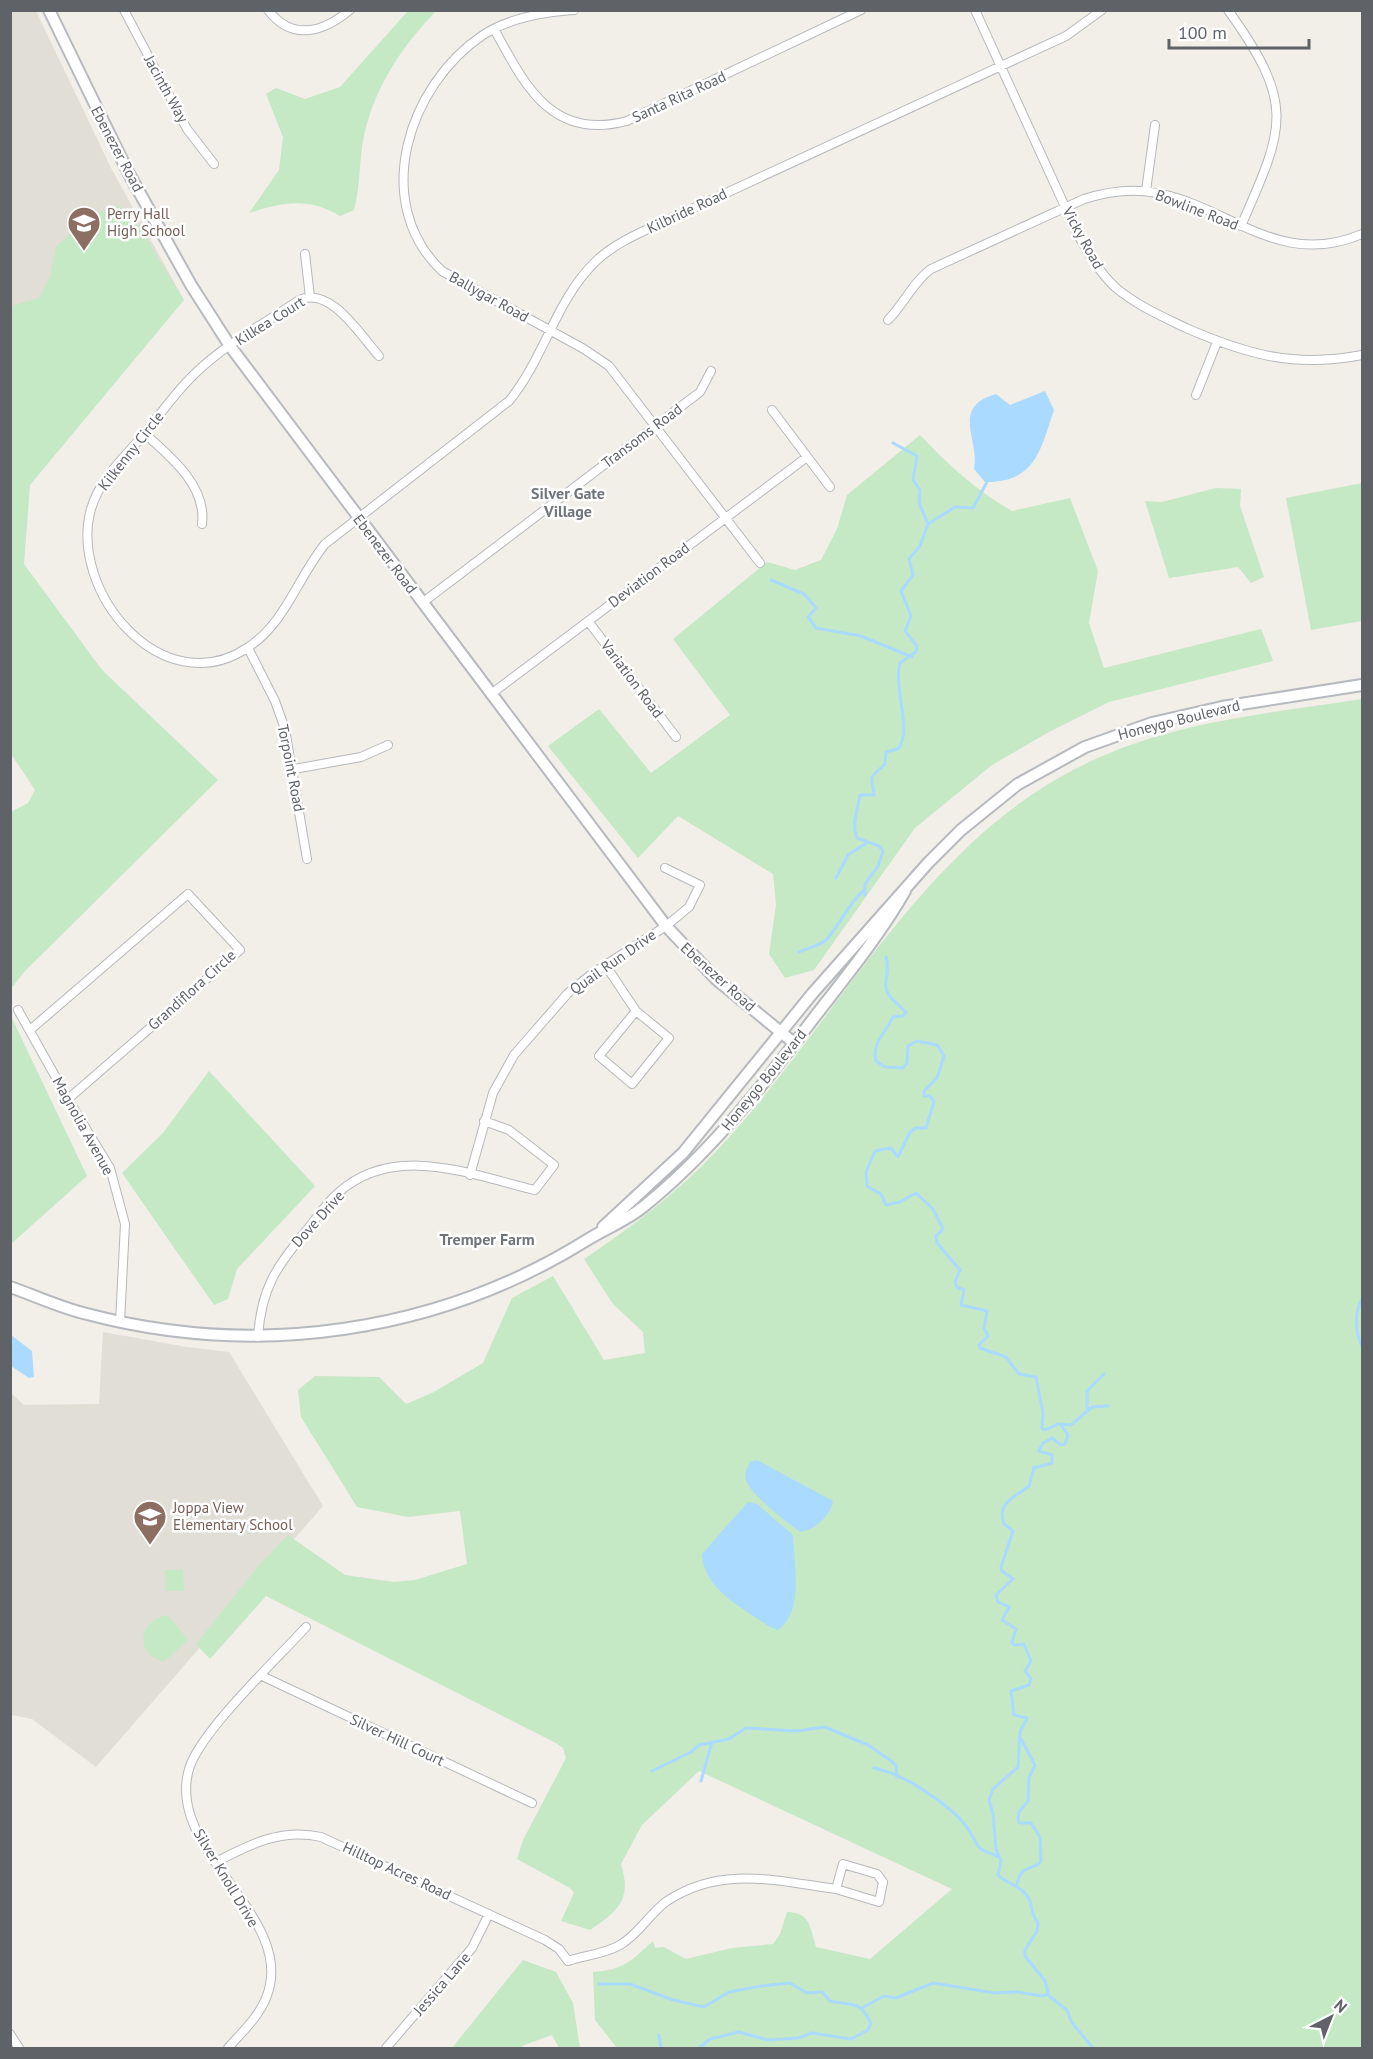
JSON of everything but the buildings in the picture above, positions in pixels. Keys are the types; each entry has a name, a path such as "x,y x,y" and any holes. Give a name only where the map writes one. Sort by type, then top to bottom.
{"main road":[{"name":"Ebenezer Road","path":"49,10 128,172 191,285 230,346 357,518 666,926 699,963 794,1043"},
{"name":"Honeygo Boulevard","path":"592,1237 683,1153 880,915 905,891 944,846 1018,784 1085,747 1152,723 1199,712 1362,685"},
{"name":"Honeygo Boulevard","path":"10,1287 84,1314 120,1322 174,1332 258,1337 346,1330 445,1307 520,1277 640,1210 698,1158 794,1043 888,920 905,891"}],"street":[{"name":"Jacinth Way","path":"124,10 187,129 214,164"},
{"path":"268,10 286,28 300,31 323,26 350,10"},
{"name":"Ballygar Road","path":"574,10 524,18 494,29 463,51 424,100 415,118 405,156 404,194 412,228 436,266 459,283 584,349 609,366 760,563"},
{"name":"Santa Rita Road","path":"494,29 522,77 544,106 569,121 585,125 611,125 627,121 861,10"},
{"name":"Vicky Road","path":"975,10 1065,208 1095,265 1116,287 1155,314 1218,342 1254,354 1287,360 1322,360 1362,354"},
{"name":"Kilbride Road","path":"357,518 499,411 519,389 585,273 608,251 1066,36 1102,10"},
{"path":"1228,10 1270,79 1278,120 1272,156 1241,226"},
{"path":"1146,191 1155,125"},
{"name":"Bowline Road","path":"888,320 902,307 918,281 931,269 1065,208 1110,191 1146,191 1172,197 1264,237 1303,246 1331,244 1362,234"},
{"name":"Kilkea Court","path":"305,254 310,297"},
{"name":"Kilkea Court","path":"230,346 299,300 310,297 322,299 335,308 379,356"},
{"path":"1196,395 1218,342"},
{"name":"Kilkenny Circle","path":"230,346 192,376 106,478 92,508 87,534 88,547 102,593 110,609 129,633 160,653 178,659 206,661 233,655 248,648 275,622 307,568 325,544 357,518"},
{"name":"Transoms Road","path":"422,603 700,392 711,371"},
{"path":"772,410 830,487"},
{"path":"144,434 172,459 191,482 203,508 202,525"},
{"name":"Deviation Road","path":"491,694 807,457"},
{"name":"Variation Road","path":"588,621 676,737"},
{"name":"Torpoint Road","path":"248,648 275,701 285,729 294,769 307,859"},
{"path":"294,769 362,758 388,745"},
{"name":"Quail Run Drive","path":"470,1175 484,1121 498,1082 514,1055 568,993 666,926 689,907 700,885 665,868"},
{"name":"Grandiflora Circle","path":"30,1030 188,894 240,950 68,1100"},
{"path":"606,966 636,1011 669,1038 632,1084 599,1056 636,1011"},
{"name":"Magnolia Avenue","path":"18,1010 68,1100 110,1168 123,1213 125,1266 120,1322"},
{"name":"Dove Drive","path":"258,1337 266,1290 280,1261 338,1193 363,1175 398,1165 429,1165 535,1190 554,1165 509,1130 484,1121"},
{"name":"Silver Knoll Drive","path":"228,2049 262,2008 270,1985 272,1968 261,1936 216,1862 188,1810 190,1767 195,1755 220,1722 306,1627"},
{"name":"Silver Hill Court","path":"262,1676 532,1803"},
{"name":"Hilltop Acres Road","path":"216,1862 259,1841 280,1835 311,1835 334,1842 553,1944 568,1961 603,1952 621,1944 667,1901 708,1882 750,1876 836,1889"},
{"path":"843,1864 877,1874 884,1882 879,1902 836,1889 843,1864"},
{"name":"Jessica Lane","path":"386,2049 472,1948 489,1914"},
{"path":"10,2034 20,2049"}],"shaded area":[{"name":"Perry Hall High School","path":"10,11 36,11 111,168 184,300 10,457"},
{"name":"Joppa View Elementary School","path":"103,1332 229,1352 323,1506 96,1767 32,1719 11,1715 10,1392 24,1405 99,1404"}],"green space":[{"path":"408,11 436,11 397,60 377,95 364,135 354,210 340,216 317,206 296,203 273,206 249,213 279,170 283,137 266,94 276,88 305,99 340,87"},
{"path":"119,206 133,217 184,300 30,485 24,564 102,670 218,780 24,972 11,989 11,812 28,803 35,790 11,754 11,306 39,298 50,277 56,246 93,215"},
{"path":"920,435 963,476 1012,511 1070,498 1098,571 1089,623 1104,668 1261,629 1273,661 1109,702 1049,732 992,765 915,828 814,970 785,978 769,954 776,905 773,874 678,816 638,858 548,746 599,709 651,773 730,715 673,639 767,562 795,570 821,560 837,529 847,495"},
{"path":"1362,483 1362,621 1311,630 1286,498"},
{"path":"1216,488 1241,489 1240,506 1264,577 1251,583 1238,567 1169,578 1145,501 1162,502"},
{"path":"1362,699 1362,2048 617,2048 595,2020 593,1972 620,1967 653,1941 655,1948 664,1947 686,1959 732,1948 773,1944 780,1934 787,1912 805,1918 816,1947 870,1959 952,1889 699,1771 642,1825 621,1864 625,1887 620,1903 608,1917 590,1930 561,1921 574,1893 570,1888 517,1859 523,1840 566,1758 563,1748 556,1743 266,1596 210,1659 196,1644 260,1564 288,1535 345,1575 394,1582 415,1580 467,1564 460,1511 408,1517 357,1507 301,1417 298,1390 315,1376 379,1377 406,1404 432,1393 483,1363 512,1298 553,1276 604,1360 645,1353 643,1332 613,1304 584,1259 645,1215 702,1166 748,1116 875,951 920,897 967,847 1019,804 1077,768 1111,752 1145,740 1216,722"},
{"path":"10,1014 87,1176 11,1244 10,1244"},
{"path":"209,1071 315,1186 237,1269 228,1299 214,1305 122,1173 163,1133"},
{"path":"183,1569 184,1591 166,1591 165,1570"},
{"path":"168,1615 188,1640 164,1662 147,1652 144,1637 151,1623"},
{"path":"523,1960 556,1972 573,2003 580,2048 559,2048 552,2035 521,2048 452,2048"}],"water":[{"path":"1045,391 1054,410 1033,462 1015,477 1002,481 985,482 974,469 975,458 970,416 974,407 982,400 996,394 1010,405"},
{"path":"11,1335 32,1351 34,1377 29,1378 11,1366"},
{"path":"757,1460 833,1501 826,1516 817,1525 801,1532 779,1516 754,1493 746,1480 750,1462"},
{"path":"748,1502 757,1504 793,1535 796,1573 794,1600 786,1622 778,1630 768,1626 726,1596 717,1588 704,1567 702,1554"}],"waterway":[{"path":"893,443 917,456 913,480 920,490 919,503 928,524"},
{"path":"865,895 865,884 878,866 883,851 879,846 857,838 855,822 860,795 874,795 872,777 885,764 886,752 898,749 904,732 899,685 900,663 916,652 917,646 905,631 911,616 901,591 913,575 909,559 920,546 928,524 955,507 973,508 988,480"},
{"path":"771,580 804,594 816,608 808,617 816,628 861,636 912,657"},
{"path":"836,878 848,855 865,844"},
{"path":"799,952 826,940 855,899 864,891"},
{"path":"886,957 887,991 906,1012 903,1016 893,1017 880,1038 876,1048 876,1061 885,1067 903,1068 907,1063 908,1046 917,1041 937,1045 944,1056 937,1078 924,1091 924,1096 930,1096 934,1102 926,1128 916,1128 910,1132 898,1157 891,1148 875,1151 866,1172 867,1186 881,1194 886,1205 900,1202 916,1193 933,1209 943,1229 936,1236 937,1243 960,1270 955,1282 957,1287 964,1290 961,1305 987,1311 984,1328 988,1336 979,1345 980,1348 1006,1357 1019,1374 1036,1377 1043,1413 1042,1428 1045,1430 1058,1424 1071,1425 1092,1407 1108,1406"},
{"path":"1362,1299 1356,1322 1362,1346"},
{"path":"1087,1410 1087,1391 1104,1374"},
{"path":"1061,1425 1068,1435 1065,1444 1061,1445 1052,1438 1043,1443 1039,1451 1052,1455 1052,1463 1034,1468 1029,1486 1009,1501 1003,1510 1004,1524 1013,1531 1001,1567 1002,1571 1013,1579 996,1595 998,1602 1009,1607 1002,1620 1016,1629 1012,1642 1014,1645 1024,1644 1031,1661 1025,1671 1031,1679 1029,1685 1011,1691 1014,1715 1027,1718 1020,1732 1018,1767 993,1789 989,1800 993,1814 996,1849 1001,1861 998,1875 1024,1892 1038,1923 1037,1931 1025,1950 1025,1956 1045,1981 1049,1996 1067,2010 1072,2023 1093,2048"},
{"path":"652,1771 691,1752 699,1745 729,1739 746,1728 796,1731 825,1727 868,1745 890,1760 896,1765 897,1777"},
{"path":"1017,1884 1022,1872 1041,1861 1040,1837 1031,1823 1020,1823 1018,1820 1019,1812 1028,1801 1029,1778 1035,1765 1021,1739"},
{"path":"701,1781 712,1742"},
{"path":"874,1768 906,1780 936,1799 961,1820 980,1848 999,1857"},
{"path":"599,1984 630,1984 673,2000 704,2007 729,1992 790,1983 807,1993 822,1992 830,2001 859,2007 871,2023 868,2030 851,2039 812,2033 798,2038 768,2040 739,2032 710,2039 699,2048"},
{"path":"862,2008 884,1996 896,1998 933,1983 995,1993 1017,1992 1042,1996 1048,1994"},
{"path":"659,2035 661,2048"}],"place":[{"name":"Perry Hall High School","path":"84,252"},
{"name":"Joppa View Elementary School","path":"150,1546"}],"district":[{"name":"Silver Gate Village","path":"568,502"},
{"name":"Tremper Farm","path":"487,1239"}]}
